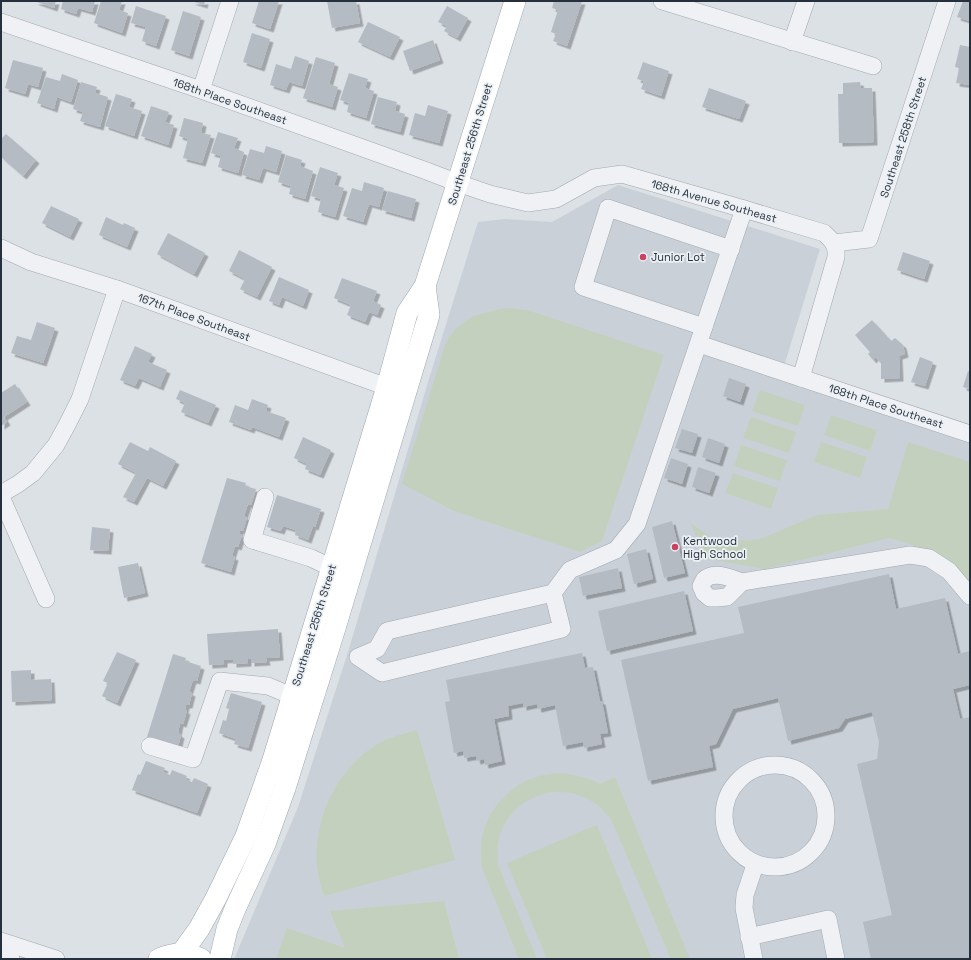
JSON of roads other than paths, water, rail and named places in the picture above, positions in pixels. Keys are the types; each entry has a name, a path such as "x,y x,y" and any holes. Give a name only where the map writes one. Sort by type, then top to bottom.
{"main road":[{"name":"Southeast 256th Street","path":"181,954 199,929 246,836 272,763 387,386 407,313 425,286 516,1"},
{"name":"Southeast 256th Street","path":"220,959 226,929 265,844 285,788 344,597 429,315 425,286"},
{"path":"292,696 299,704 305,723"},
{"path":"159,959 170,955 181,954 194,956 201,959"}],"street":[{"path":"201,90 230,1"},
{"path":"662,1 690,5 792,42 873,66"},
{"path":"792,42 806,1"},
{"name":"Southeast 258th Street","path":"834,243 869,239 947,1"},
{"name":"168th Place Southeast","path":"2,28 201,90 458,183"},
{"name":"168th Avenue Southeast","path":"458,183 490,194 528,203 556,199 594,178 622,174 824,234 834,243"},
{"path":"704,327 582,287 608,208 731,248"},
{"path":"553,593 562,629 382,673 358,657 377,649 387,631 553,593 570,570 616,550 637,524 744,209"},
{"path":"801,378 836,257 834,243"},
{"name":"167th Place Southeast","path":"1,248 31,262 116,289 387,386"},
{"path":"46,599 1,496 33,473 56,445 65,429 80,399 116,289"},
{"name":"168th Place Southeast","path":"699,344 970,434"},
{"path":"264,497 252,540 311,558 332,568 338,577 344,597"},
{"path":"742,582 910,555 929,558 949,571 970,596"},
{"path":"150,746 194,759 220,681 268,686 292,696"},
{"path":"767,765 785,765 808,776 820,790 826,812 825,830 821,841 810,855 794,864 773,868 755,865 737,852 727,837 723,820 725,802 735,783 749,771 767,765"},
{"path":"754,959 744,902 755,865"},
{"path":"749,937 828,919 836,959"},
{"path":"1,941 56,959"},
{"path":"1,956 11,959"}],"place":[{"name":"Junior Lot","path":"643,257"},
{"name":"Kentwood High School","path":"675,547"}]}
